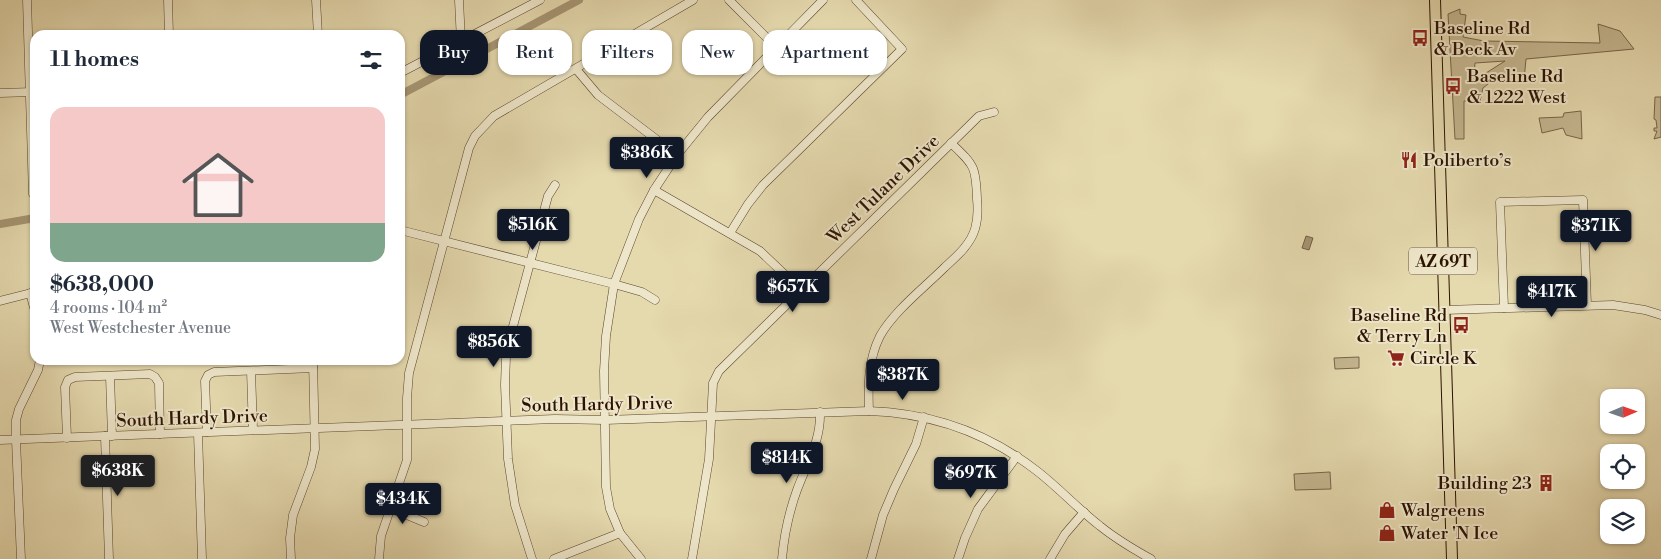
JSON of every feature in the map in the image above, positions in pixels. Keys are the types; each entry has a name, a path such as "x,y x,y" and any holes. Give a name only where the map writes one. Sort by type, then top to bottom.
{"main road":[{"name":"AZ 69T","path":"1435,0 1452,559"}],"street":[{"path":"26,0 30,61"},
{"path":"168,0 169,30"},
{"path":"316,0 318,30"},
{"path":"459,0 460,30"},
{"path":"482,30 540,0"},
{"path":"379,559 381,536 407,460 407,398 410,373 469,148 475,136 494,116 576,70 693,0"},
{"path":"729,0 763,34"},
{"path":"794,30 823,0"},
{"path":"730,232 763,185 902,49 856,0"},
{"path":"641,559 620,533 610,509 606,487 604,370 606,336 614,284 638,219 677,155 708,117 763,62"},
{"path":"405,70 420,63"},
{"path":"576,70 598,96 677,155"},
{"path":"0,93 30,92"},
{"name":"West Tulane Drive","path":"692,559 709,459 713,383 719,370 979,116 994,112"},
{"path":"869,410 869,369 880,337 896,315 963,250 975,229 978,207 974,168 967,158 951,143"},
{"path":"532,559 515,506 508,459 505,385 506,356 548,196 556,185"},
{"path":"654,190 730,232 760,251 801,290"},
{"path":"1504,308 1500,202 1583,200 1587,305"},
{"path":"405,231 614,284 642,292 655,300"},
{"path":"0,301 30,293"},
{"path":"1444,310 1587,305 1626,306 1661,315"},
{"path":"21,559 16,420 39,365"},
{"path":"208,432 205,381 208,375 214,372 251,371 304,365"},
{"path":"291,559 290,538 293,515 311,467 315,449 313,365"},
{"path":"251,371 252,430"},
{"path":"67,438 65,387 68,380 75,377 150,374 155,377 159,383 160,434"},
{"path":"109,559 110,376"},
{"name":"South Hardy Drive","path":"0,440 578,418 605,420 869,410 901,412 975,433 1017,456 1039,472 1112,535 1151,559"},
{"path":"782,559 787,524 797,491 816,446 820,429 820,412"},
{"path":"871,559 883,515 916,444 924,417"},
{"path":"198,433 202,559"},
{"path":"958,559 964,538 978,509 1017,456"},
{"path":"390,508 424,522"},
{"path":"1050,559 1065,534 1084,512"},
{"path":"554,559 620,533"}],"shaded area":[{"path":"1460,9 1460,14 1466,15 1463,37 1484,41 1600,43 1598,24 1620,31 1634,49 1526,59 1524,80 1493,80 1483,88 1480,101 1464,101 1464,139 1455,139 1448,14","holes":["1505,61 1486,73 1474,77 1475,63"]},
{"path":"1655,97 1661,97 1661,137 1654,139 1657,131 1654,131 1654,128 1657,128 1656,120 1654,119"},
{"path":"1581,111 1582,139 1566,135 1563,128 1542,133 1539,118 1563,117 1564,113"},
{"path":"1306,236 1313,238 1309,250 1302,248"},
{"path":"1359,357 1359,368 1335,369 1334,358"},
{"path":"1330,472 1331,489 1295,490 1294,474"}],"waterway":[{"path":"405,92 579,0"},
{"path":"0,224 30,219"}],"place":[{"name":"Baseline Rd & Beck Av","path":"1420,38"},
{"name":"Baseline Rd & 1222 West","path":"1453,86"},
{"name":"Poliberto’s","path":"1409,160"},
{"name":"Baseline Rd & Terry Ln","path":"1461,325"},
{"name":"Circle K","path":"1396,358"},
{"name":"Building 23","path":"1546,483"},
{"name":"Walgreens","path":"1387,510"},
{"name":"Water 'N Ice","path":"1387,533"}]}
